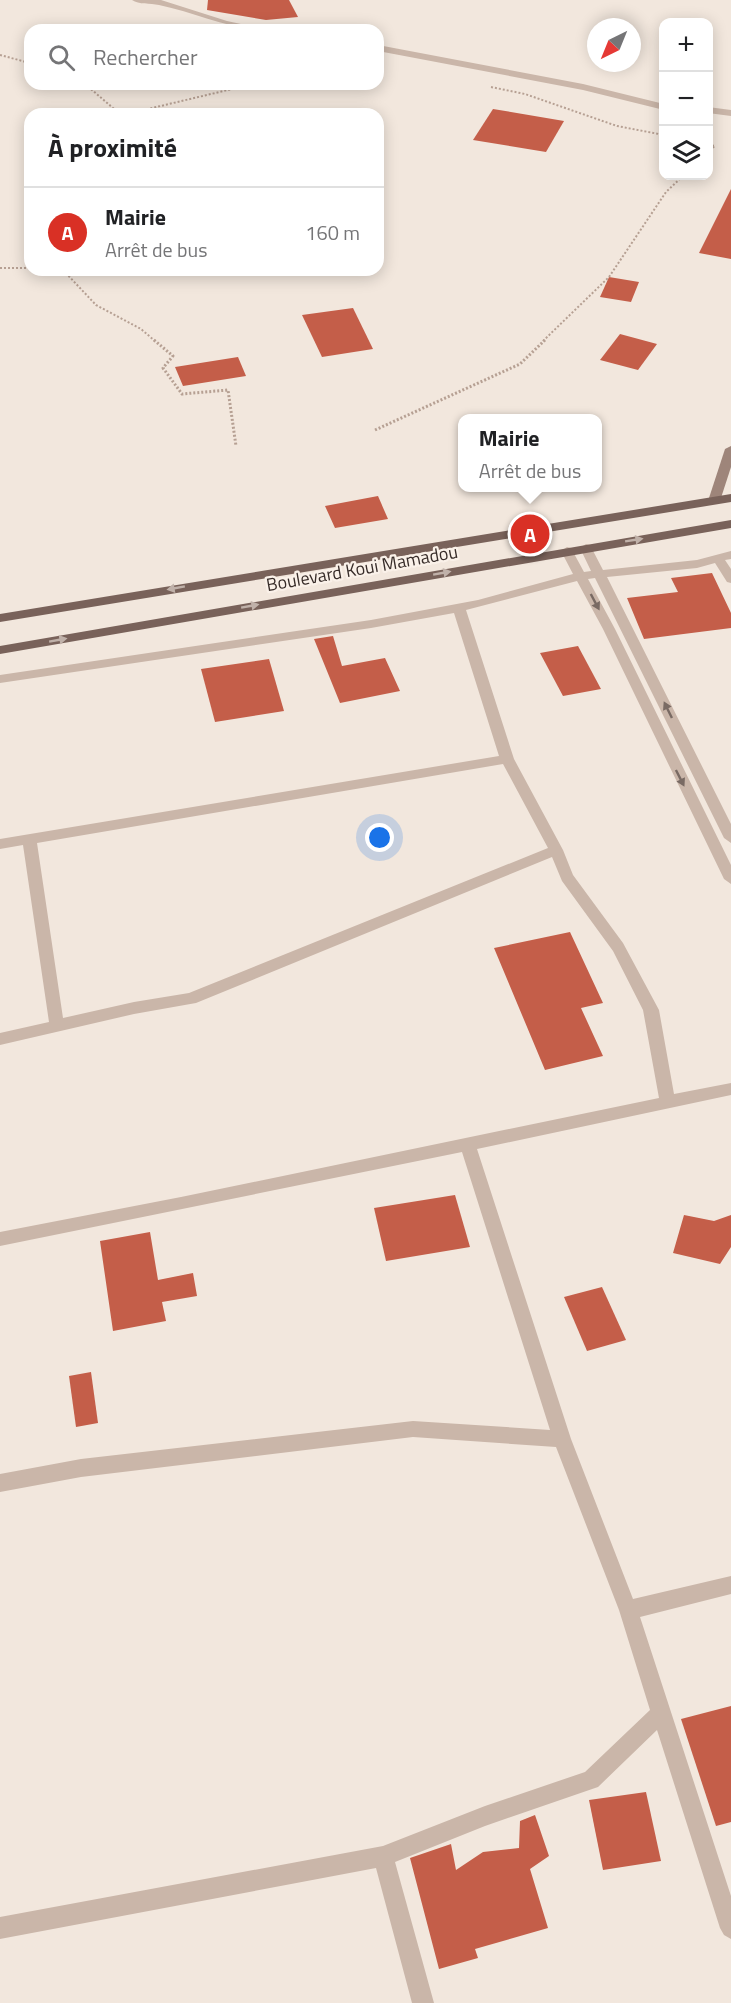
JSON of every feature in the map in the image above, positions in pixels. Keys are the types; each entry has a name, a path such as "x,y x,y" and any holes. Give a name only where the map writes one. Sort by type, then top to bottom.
{"main road":[{"name":"Boulevard Koui Mamadou","path":"0,618 731,498"},
{"name":"Boulevard Koui Mamadou","path":"0,650 731,524"}],"street":[{"path":"136,0 159,2 232,24"},
{"path":"384,49 583,87 659,106"},
{"path":"713,111 731,113"},
{"path":"714,501 731,449"},
{"path":"586,548 731,838"},
{"path":"567,551 609,629 731,879"},
{"path":"0,679 371,624 478,604 580,576 697,564 725,557 731,579"},
{"path":"458,606 507,759 556,850 567,877 618,947 651,1010 668,1103"},
{"path":"0,844 507,759"},
{"path":"29,839 57,1026"},
{"path":"0,1039 134,1008 191,999 556,850"},
{"path":"0,1239 468,1145 731,1089"},
{"path":"468,1145 562,1439 628,1610 731,1928"},
{"path":"0,1482 93,1466 413,1429 562,1439"},
{"path":"628,1610 731,1585"},
{"path":"0,1928 383,1856 484,1816 591,1780 660,1714"},
{"path":"383,1856 423,2003"}],"path":[{"path":"0,55 24,61"},
{"path":"491,87 525,94 616,126 659,134"},
{"path":"92,90 113,108"},
{"path":"152,108 228,90"},
{"path":"375,430 520,364 609,277 666,192 679,180"},
{"path":"0,268 24,268"},
{"path":"69,276 96,305 141,329 173,356 163,368 182,394 228,390 236,446"}],"building":[{"path":"208,0 289,0 298,17 266,20 207,10"},
{"path":"493,109 564,121 546,152 473,140"},
{"path":"731,189 731,259 699,253"},
{"path":"609,277 639,282 631,302 600,297"},
{"path":"353,308 373,349 322,357 302,315"},
{"path":"620,334 657,344 638,370 600,360"},
{"path":"238,357 246,376 183,386 175,367"},
{"path":"378,496 388,519 335,528 325,506"},
{"path":"712,573 731,613 731,628 644,639 627,598 678,592 671,578"},
{"path":"333,636 342,666 385,658 400,691 340,703 314,639"},
{"path":"578,646 601,689 563,696 540,653"},
{"path":"269,659 284,711 215,722 201,669"},
{"path":"570,932 603,1003 581,1008 603,1056 545,1070 494,948"},
{"path":"455,1195 470,1247 386,1261 374,1208"},
{"path":"684,1215 714,1221 731,1215 731,1247 720,1264 673,1253"},
{"path":"150,1232 158,1280 193,1273 197,1296 162,1302 166,1321 113,1331 100,1241"},
{"path":"602,1287 626,1340 587,1351 564,1297"},
{"path":"91,1372 98,1423 76,1427 69,1376"},
{"path":"731,1706 731,1822 716,1826 681,1719"},
{"path":"646,1792 661,1861 603,1870 589,1800"},
{"path":"535,1815 549,1856 530,1869 548,1928 475,1949 478,1958 439,1969 410,1858 451,1844 456,1870 483,1852 519,1848 520,1821"}],"place":[{"name":"Mairie","path":"530,534"}]}
